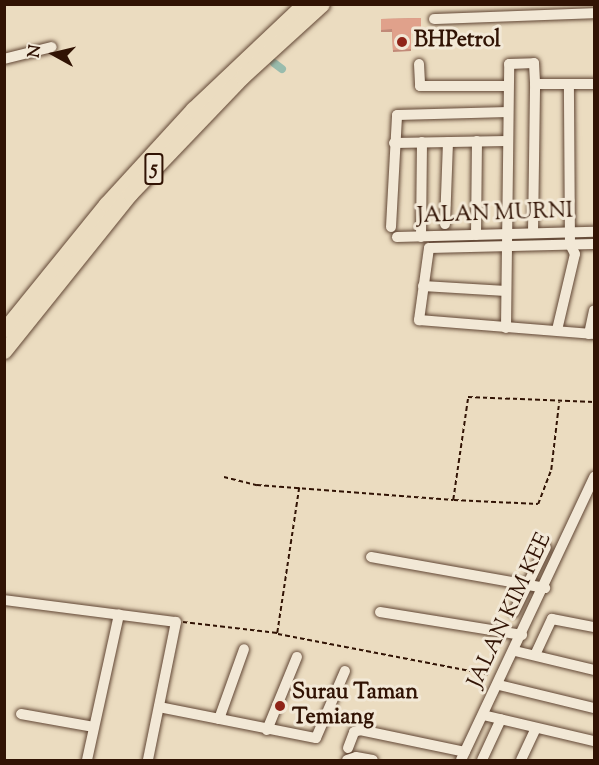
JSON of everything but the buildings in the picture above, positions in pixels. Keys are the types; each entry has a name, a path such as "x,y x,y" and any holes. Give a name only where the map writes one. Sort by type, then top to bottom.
{"highway":[{"name":"5","path":"4,330 106,204 172,132 233,68 304,4"},
{"name":"5","path":"4,351 138,186 242,77 322,4"}],"street":[{"path":"434,19 594,13"},
{"path":"4,60 52,47"},
{"path":"506,328 508,66 510,62 534,63 533,233"},
{"path":"419,64 420,86 508,86"},
{"path":"535,84 569,86 594,84"},
{"path":"557,330 575,254 570,244 569,86"},
{"path":"391,227 397,115 508,112"},
{"path":"476,235 477,141"},
{"path":"394,143 507,141"},
{"path":"421,237 422,142"},
{"path":"445,224 448,142"},
{"name":"JALAN MURNI","path":"397,237 594,232"},
{"name":"JALAN MURNI","path":"423,286 429,248 594,244"},
{"path":"506,291 423,286 422,323 592,334 594,310"},
{"name":"JALAN KIM KEE","path":"463,756 545,588 594,477"},
{"path":"514,612 546,547"},
{"path":"371,557 545,588"},
{"path":"4,600 176,622 148,760"},
{"path":"380,612 522,635"},
{"path":"87,760 118,614"},
{"path":"535,655 552,619 594,627"},
{"path":"219,719 244,650"},
{"path":"515,651 594,670"},
{"path":"267,730 297,657"},
{"path":"159,707 316,738 345,671"},
{"path":"501,681 594,708"},
{"path":"21,714 94,727"},
{"path":"483,715 594,741"},
{"path":"482,760 501,719"},
{"path":"520,760 536,728"},
{"path":"348,748 353,732 360,730 463,756"},
{"path":"347,760 356,757 373,760"}],"path":[{"path":"453,500 468,397 594,402"},
{"path":"224,477 257,485 538,504 551,470 560,401"},
{"path":"277,633 299,487"},
{"path":"176,622 277,633 501,681"}],"waterway":[{"path":"274,63 282,69"}],"place":[{"name":"BHPetrol","path":"402,42"},
{"name":"Surau Taman Temiang","path":"280,706"}]}
